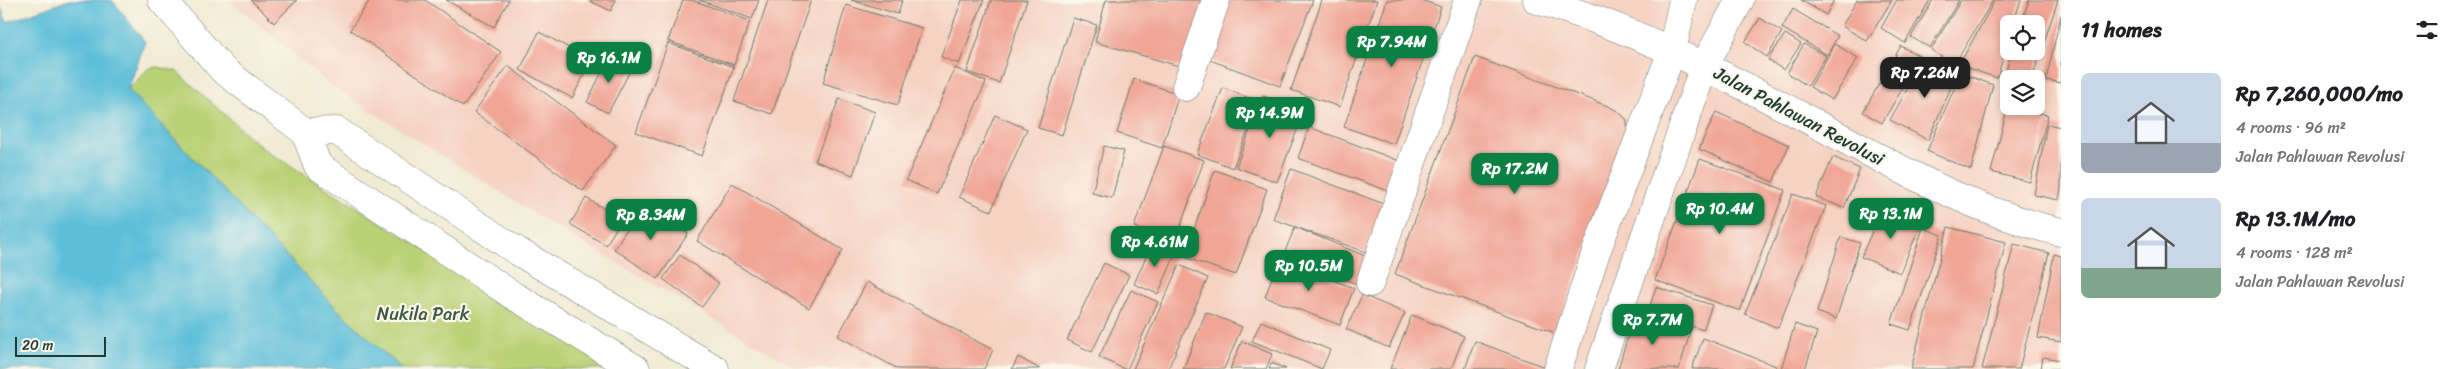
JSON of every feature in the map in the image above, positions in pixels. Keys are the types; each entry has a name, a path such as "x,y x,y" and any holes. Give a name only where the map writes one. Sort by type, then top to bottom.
{"street":[{"path":"1186,88 1216,0"},
{"path":"1370,283 1468,0"},
{"name":"Jalan Pahlawan Revolusi","path":"1537,0 1573,11 1672,51 1908,173 1994,211 2061,232"},
{"path":"1558,369 1596,252 1672,51 1683,0"},
{"path":"1599,369 1704,66 1740,0"},
{"path":"170,10 223,70 305,132 318,166 514,296 636,369"},
{"path":"305,132 337,130 517,252 715,369"}],"shaded area":[{"path":"230,0 2061,0 2061,369 798,369 551,224 331,86"}],"green space":[{"name":"Nukila Park","path":"158,67 176,71 261,147 614,369 402,369 338,310 128,90 148,69"}],"water":[{"path":"69,0 112,0 145,42 128,90 338,310 402,369 0,369 0,6 7,22"}],"building":[{"path":"251,0 297,0 274,23"},
{"path":"370,0 425,0 501,52 463,107 350,30"},
{"path":"446,0 509,0 494,27"},
{"path":"588,0 616,0 611,11"},
{"path":"683,0 692,0 750,21 734,65 668,41"},
{"path":"699,0 759,0 752,19"},
{"path":"768,0 811,0 772,114 734,101"},
{"path":"851,0 902,0 898,14"},
{"path":"962,0 984,0 959,64 941,57"},
{"path":"991,0 1027,0 999,83 967,72"},
{"path":"1106,0 1205,0 1186,68 1095,42"},
{"path":"1224,0 1313,0 1280,86 1202,57"},
{"path":"1322,0 1377,0 1340,107 1291,90"},
{"path":"1387,0 1421,0 1441,7 1394,144 1344,127"},
{"path":"1801,0 1834,0 1826,15"},
{"path":"1857,0 1892,0 1867,41 1842,26"},
{"path":"1897,0 1930,0 1905,43 1881,28"},
{"path":"1933,0 1959,0 1930,48 1911,37"},
{"path":"1961,0 1993,0 1954,65 1931,50"},
{"path":"1995,0 2021,0 2016,15 2000,15 2000,60 2003,60 1997,78 1959,65"},
{"path":"2029,0 2058,0 2045,40 2045,15 2024,15"},
{"path":"846,5 922,28 898,105 823,83"},
{"path":"1793,9 1838,36 1827,55 1782,28"},
{"path":"2061,15 2061,83 2046,80"},
{"path":"1073,18 1097,25 1062,135 1038,128"},
{"path":"1760,18 1782,32 1767,57 1745,42"},
{"path":"539,32 592,60 572,98 520,70"},
{"path":"1785,34 1801,44 1784,70 1768,60"},
{"path":"668,43 734,67 702,156 636,132"},
{"path":"1804,44 1826,56 1808,86 1787,73"},
{"path":"1835,44 1858,58 1832,100 1810,87"},
{"path":"1901,46 1921,57 1882,123 1863,112"},
{"path":"610,56 632,67 608,113 587,102"},
{"path":"1475,57 1608,106 1619,112 1627,120 1627,135 1623,148 1555,333 1395,274"},
{"path":"1925,57 1957,74 1928,140 1890,120"},
{"path":"2009,60 2038,60 2035,70 2006,70"},
{"path":"508,66 616,145 583,191 474,112"},
{"path":"955,68 986,82 937,194 906,180"},
{"path":"1961,73 1993,85 1971,170 1927,151"},
{"path":"1134,79 1179,94 1162,148 1117,133"},
{"path":"1223,88 1259,102 1233,168 1197,154"},
{"path":"1263,96 1304,112 1277,182 1236,167"},
{"path":"839,99 875,112 853,175 815,161"},
{"path":"1716,112 1789,145 1773,182 1699,149"},
{"path":"995,115 1027,129 991,211 959,197"},
{"path":"2006,115 2048,115 2030,182 1991,172"},
{"path":"2047,124 2061,127 2061,188 2059,200 2034,195"},
{"path":"1309,127 1402,162 1391,192 1298,158"},
{"path":"1104,146 1124,151 1112,198 1092,193"},
{"path":"1164,146 1204,160 1175,242 1134,227"},
{"path":"1833,157 1860,169 1844,208 1816,197"},
{"path":"1700,159 1785,190 1740,311 1655,280"},
{"path":"1291,169 1384,204 1366,252 1273,219"},
{"path":"1215,170 1267,189 1236,275 1184,257"},
{"path":"732,183 843,250 809,308 697,241"},
{"path":"1793,194 1826,206 1778,328 1745,314"},
{"path":"586,198 622,219 606,245 570,224"},
{"path":"643,204 688,234 658,279 614,249"},
{"path":"1883,206 1922,222 1900,273 1861,257"},
{"path":"1295,227 1370,258 1359,285 1284,254"},
{"path":"1948,227 2006,242 1973,369 1911,369"},
{"path":"1923,228 1942,235 1910,330 1891,324"},
{"path":"1841,237 1860,243 1836,319 1817,312"},
{"path":"1152,243 1176,253 1158,294 1134,284"},
{"path":"2014,244 2049,253 2019,369 1982,369"},
{"path":"2054,254 2061,256 2061,342 2038,338"},
{"path":"680,255 719,283 702,307 663,279"},
{"path":"1278,260 1354,288 1340,325 1265,297"},
{"path":"1104,263 1129,275 1092,352 1067,340"},
{"path":"1179,265 1208,278 1168,369 1133,369"},
{"path":"867,282 993,350 984,369 898,369 838,336"},
{"path":"1656,287 1712,305 1703,330 1648,312"},
{"path":"1131,290 1158,302 1127,369 1124,369 1099,357"},
{"path":"1362,295 1405,313 1389,348 1346,329"},
{"path":"1206,312 1242,327 1224,369 1183,369"},
{"path":"1412,315 1464,336 1451,369 1390,369"},
{"path":"1634,316 1690,333 1679,369 1618,369"},
{"path":"1261,321 1330,350 1322,369 1252,341"},
{"path":"1795,324 1817,332 1805,369 1781,369"},
{"path":"1703,338 1776,366 1775,369 1692,369"},
{"path":"1242,341 1272,354 1266,369 1230,369"},
{"path":"1475,341 1550,369 1465,369"},
{"path":"1018,357 1040,369 1012,369"},
{"path":"2043,357 2061,360 2061,369 2041,369"},
{"path":"1271,363 1286,369 1269,369"}]}
